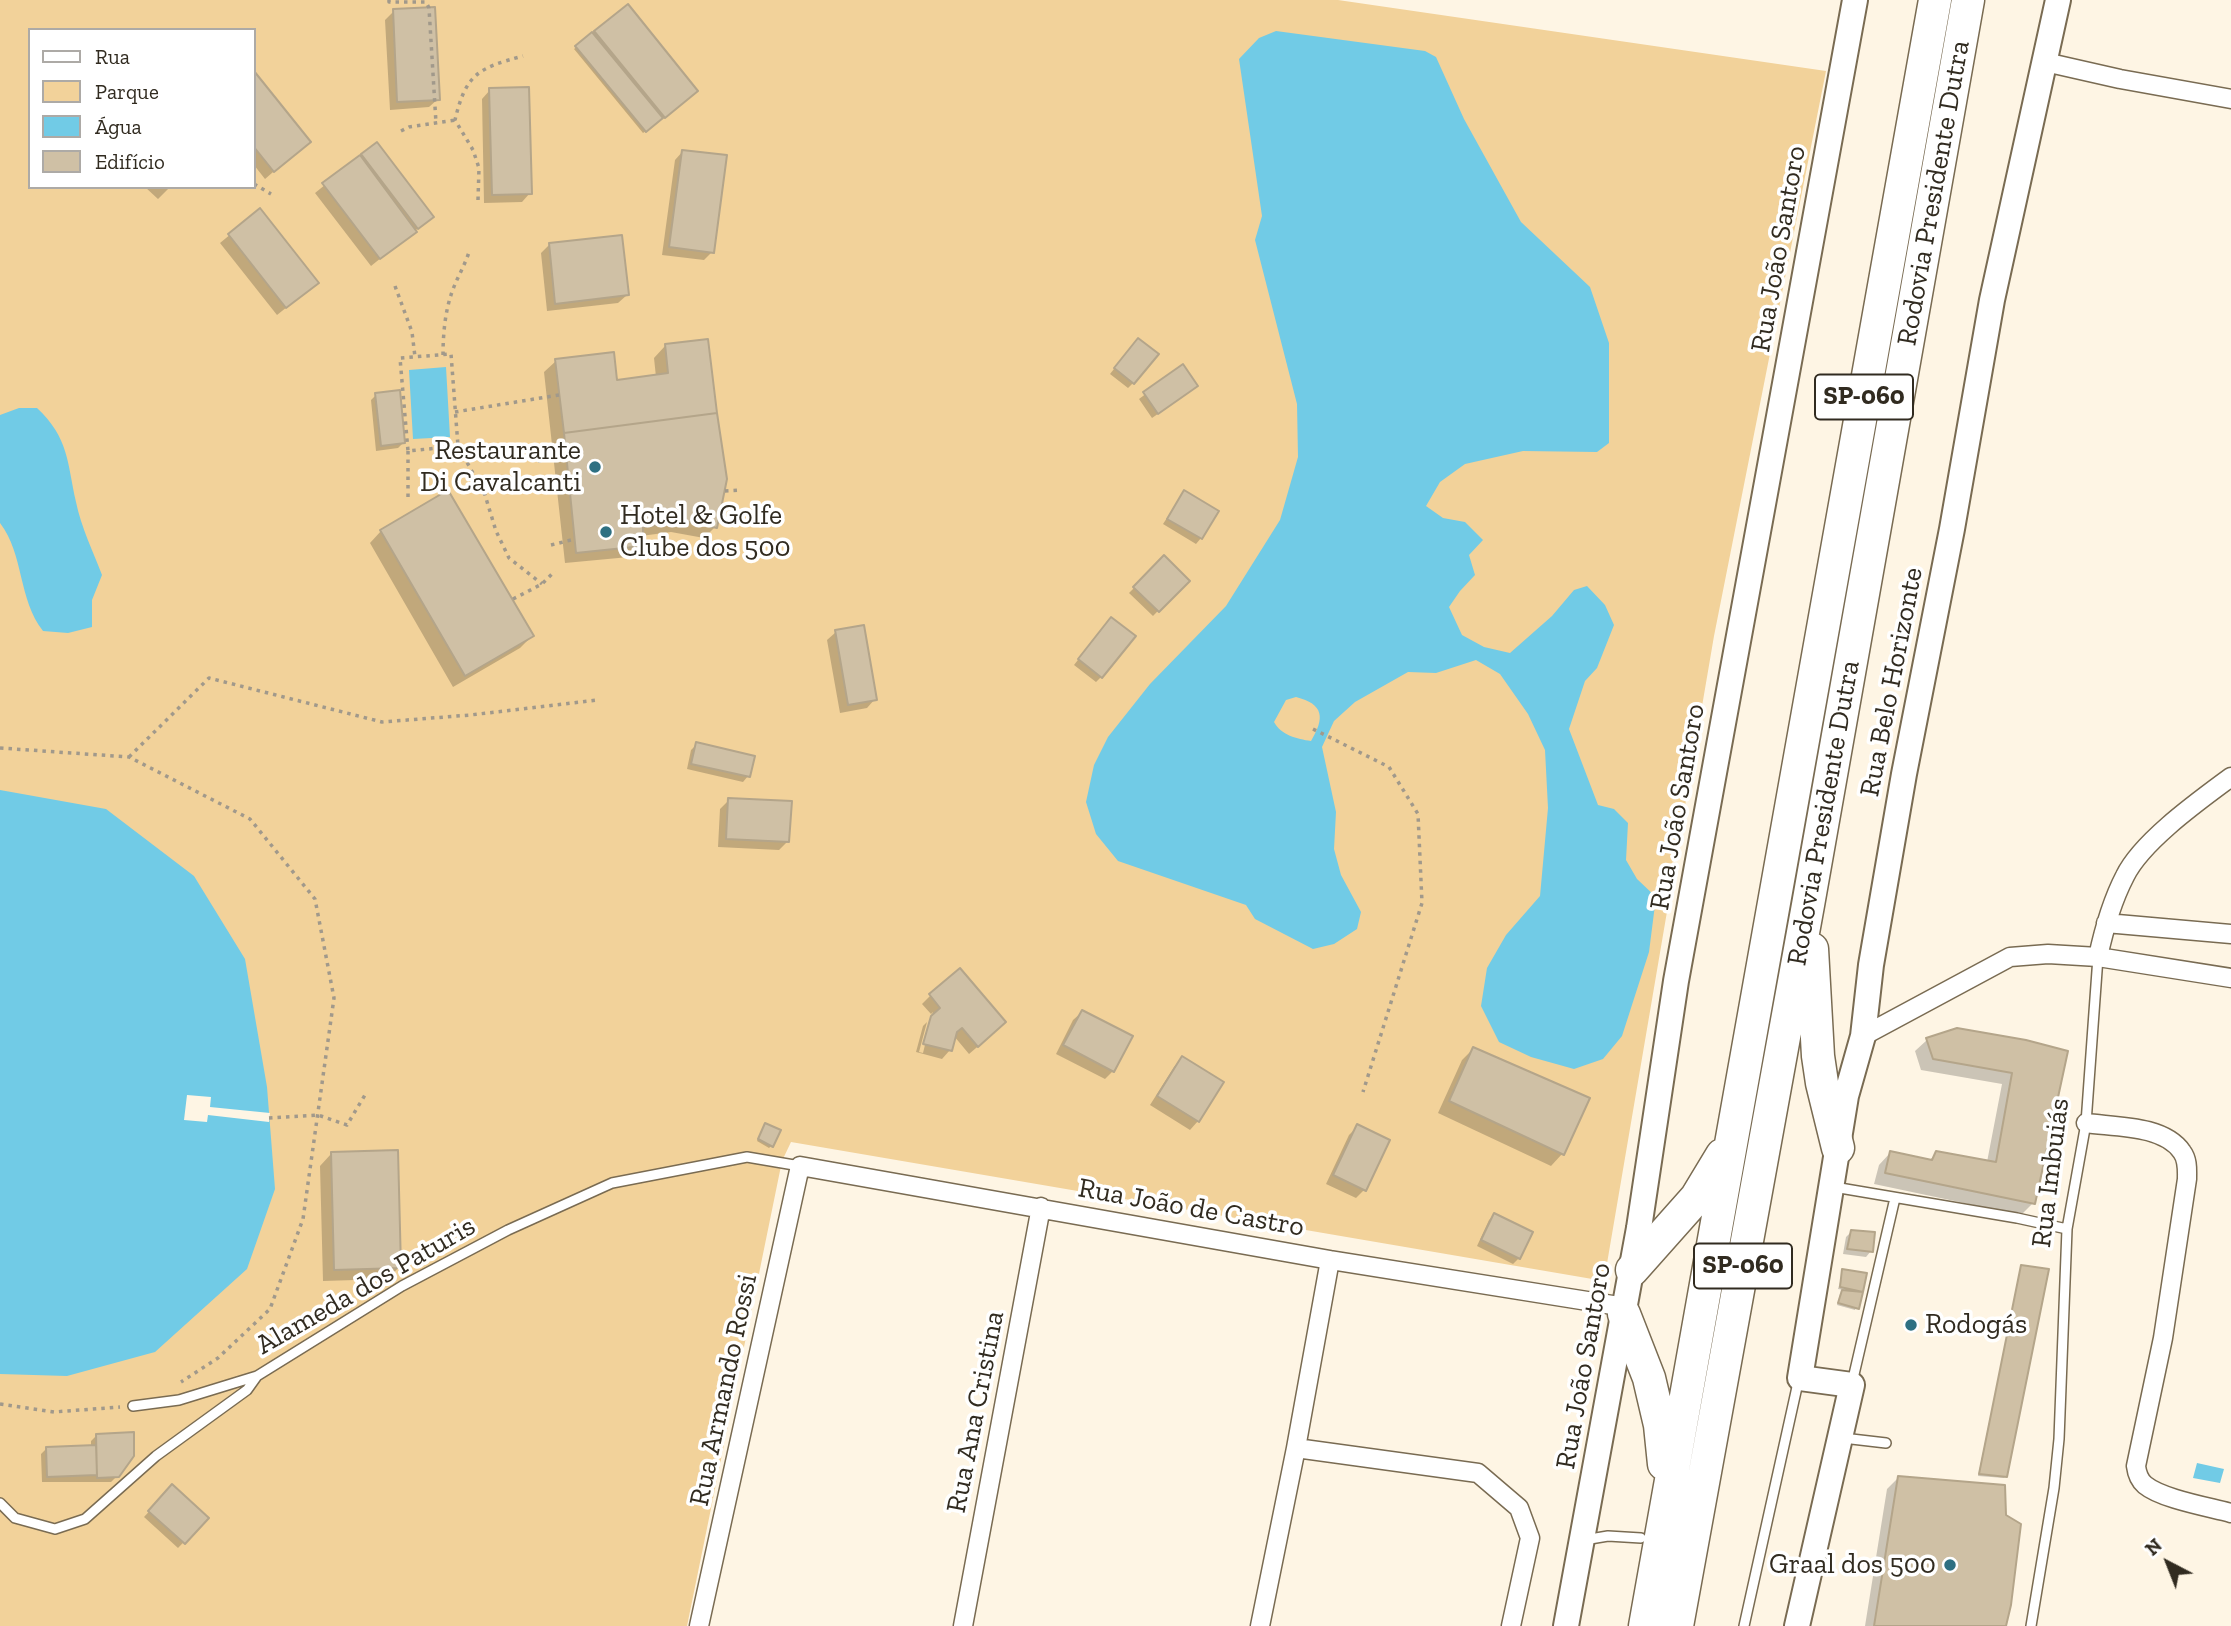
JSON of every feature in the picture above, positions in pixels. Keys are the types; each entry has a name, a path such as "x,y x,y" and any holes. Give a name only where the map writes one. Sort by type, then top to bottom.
{"highway":[{"name":"Rodovia Presidente Dutra","path":"1645,1626 1935,0"},
{"name":"Rodovia Presidente Dutra","path":"1677,1626 1968,0"},
{"path":"1808,905 1818,1056 1838,1148"},
{"path":"1632,1270 1696,1198 1733,1135"},
{"path":"1625,1311 1649,1378 1660,1425 1668,1498"}],"street":[{"name":"Rua João Santoro","path":"1566,1626 1632,1270 1676,981 1855,0"},
{"name":"Rua Belo Horizonte","path":"1800,1378 1846,1096 1863,1036 1871,964 1904,774 1952,529 1992,300 2059,0"},
{"path":"2045,62 2231,99"},
{"name":"Rua Imbuiás","path":"2098,957 2106,923 2126,873 2152,842 2194,804 2231,777"},
{"path":"2106,923 2231,934"},
{"path":"1863,1036 2010,957 2048,954 2098,957 2231,978"},
{"path":"2086,1122 2160,1135 2172,1141 2184,1154 2187,1164 2185,1192 2163,1338 2136,1466 2137,1474 2146,1486 2158,1493 2231,1513"},
{"name":"Rua João de Castro","path":"800,1166 1625,1311"},
{"name":"Rua Armando Rossi","path":"699,1626 800,1166"},
{"name":"Rua Ana Cristina","path":"963,1626 1041,1207"},
{"path":"1260,1626 1330,1260"},
{"path":"1797,1626 1852,1385 1800,1378"},
{"path":"1296,1448 1478,1473 1519,1508 1530,1538 1511,1626"}],"lane":[{"name":"Rua Imbuiás","path":"2031,1626 2054,1488 2059,1439 2067,1229 2086,1122 2098,957"},
{"name":"Rua João de Castro","path":"747,1157 800,1166"},
{"name":"Alameda dos Paturis","path":"133,1406 179,1400 257,1376 402,1286 508,1230 612,1183 747,1157"},
{"path":"1832,1187 2067,1229"},
{"path":"1852,1385 1895,1198"},
{"path":"0,1503 15,1518 55,1529 85,1520 156,1456 247,1390 257,1376"},
{"path":"1744,1626 1800,1378"},
{"path":"1838,1437 1886,1443"},
{"path":"1582,1541 1608,1536 1641,1538"},
{"path":"1748,1561 1756,1573"}],"path":[{"path":"389,0 426,2 429,8 436,122"},
{"path":"478,200 478,168 473,150 455,120 459,104 472,78 490,65 523,56"},
{"path":"401,131 455,120"},
{"path":"256,185 271,194"},
{"path":"443,355 443,337 451,294 464,269 470,249"},
{"path":"395,286 412,332 415,357"},
{"path":"408,501 408,451 400,358 451,354 458,446 485,495 496,531 509,558 542,584"},
{"path":"455,412 559,396"},
{"path":"408,451 458,446"},
{"path":"538,461 566,457"},
{"path":"725,491 741,490"},
{"path":"551,545 575,539"},
{"path":"513,599 542,584 555,570"},
{"path":"129,757 209,678 382,722 598,700"},
{"path":"1313,729 1390,767 1418,814 1422,903 1363,1092"},
{"path":"0,748 129,757 250,819 315,899 334,998 303,1219 271,1309 218,1358 178,1384"},
{"path":"269,1118 318,1115 347,1125 365,1095"},
{"path":"0,1405 54,1412 133,1406"}],"green space":[{"path":"0,0 1338,0 1826,71 1714,636 1604,1281 791,1142 782,1161 687,1626 0,1626"}],"water":[{"path":"1276,31 1425,51 1436,57 1464,119 1521,222 1590,287 1609,343 1609,443 1597,452 1523,451 1465,464 1440,482 1426,506 1443,518 1465,522 1483,540 1469,555 1475,575 1449,607 1462,635 1484,647 1510,653 1552,616 1574,590 1587,586 1605,605 1614,625 1597,668 1585,681 1569,729 1598,805 1614,809 1628,823 1626,860 1637,879 1656,897 1649,952 1622,1036 1603,1059 1574,1069 1531,1057 1499,1042 1481,1006 1487,968 1506,935 1540,896 1548,808 1545,750 1528,714 1500,674 1476,660 1436,673 1408,672 1355,702 1334,721 1322,747 1336,812 1334,849 1341,875 1361,912 1357,929 1334,944 1313,949 1255,919 1246,905 1118,861 1096,834 1086,802 1094,765 1108,737 1150,684 1226,606 1280,520 1298,457 1297,404 1255,240 1262,216 1239,59 1259,38","holes":["1296,697 1317,708 1320,719 1311,741 1285,733 1274,722 1286,700"]},
{"path":"446,367 450,437 413,439 409,370"},
{"path":"19,408 37,408 55,430 65,451 81,521 102,575 92,600 92,627 68,633 43,631 29,605 13,548 0,523 0,415"},
{"path":"0,790 106,809 194,876 245,959 267,1087 275,1189 247,1269 155,1352 67,1376 0,1374"},
{"path":"2197,1463 2224,1469 2220,1483 2193,1478"}],"pier":[{"path":"187,1095 211,1097 210,1107 270,1113 269,1122 208,1115 207,1122 184,1120"}],"building":[{"path":"628,4 698,91 665,118 594,31"},
{"path":"435,7 440,100 397,102 393,9"},
{"path":"592,32 663,118 646,132 575,46"},
{"path":"256,73 311,142 274,172 256,150"},
{"path":"529,87 532,194 492,195 489,88"},
{"path":"377,142 434,217 418,229 361,154"},
{"path":"682,150 727,155 714,253 669,247"},
{"path":"360,155 417,232 380,259 322,183"},
{"path":"260,208 319,283 286,308 228,234"},
{"path":"622,235 629,295 555,304 549,243"},
{"path":"1138,338 1159,354 1134,384 1114,368"},
{"path":"708,339 717,413 564,433 555,359 614,352 617,380 668,373 665,344"},
{"path":"1183,364 1198,386 1158,414 1143,392"},
{"path":"400,390 405,443 381,446 375,393"},
{"path":"717,413 727,479 717,528 684,521 643,527 643,546 576,553 564,433"},
{"path":"448,490 534,636 465,676 380,530"},
{"path":"1184,490 1219,511 1202,539 1167,519"},
{"path":"1164,555 1190,581 1159,612 1133,587"},
{"path":"1111,617 1136,636 1102,678 1078,659"},
{"path":"864,625 877,700 848,705 835,630"},
{"path":"696,742 755,756 750,777 691,764"},
{"path":"728,798 792,801 789,842 726,839"},
{"path":"960,968 1006,1022 978,1047 962,1028 957,1032 952,1051 923,1044 931,1016 940,1008 929,994"},
{"path":"1082,1010 1133,1036 1114,1072 1063,1045"},
{"path":"1957,1028 2026,1040 2068,1051 2035,1204 1885,1173 1890,1151 1932,1160 1936,1151 1996,1162 2012,1073 1933,1059 1926,1038"},
{"path":"1473,1047 1590,1098 1564,1155 1449,1101"},
{"path":"1182,1056 1224,1082 1199,1122 1157,1096"},
{"path":"765,1123 781,1130 773,1147 758,1139"},
{"path":"1357,1124 1390,1140 1366,1191 1333,1175"},
{"path":"398,1150 401,1268 334,1270 331,1152"},
{"path":"1494,1213 1533,1232 1520,1259 1481,1240"},
{"path":"1851,1230 1875,1232 1873,1252 1847,1249"},
{"path":"2021,1265 2049,1269 2007,1477 1979,1474"},
{"path":"1842,1269 1867,1273 1863,1292 1840,1287"},
{"path":"1842,1290 1863,1292 1859,1309 1838,1303"},
{"path":"134,1432 134,1456 119,1477 97,1478 96,1434"},
{"path":"96,1445 97,1475 47,1477 46,1447"},
{"name":"Graal dos 500","path":"1898,1476 2005,1485 2006,1515 2021,1524 2006,1626 1874,1626"},
{"path":"172,1484 209,1518 185,1544 148,1511"}],"place":[{"name":"Restaurante Di Cavalcanti","path":"595,467"},
{"name":"Hotel & Golfe Clube dos 500","path":"606,532"},
{"name":"Rodogás","path":"1911,1325"},
{"name":"Graal dos 500","path":"1950,1565"}]}
